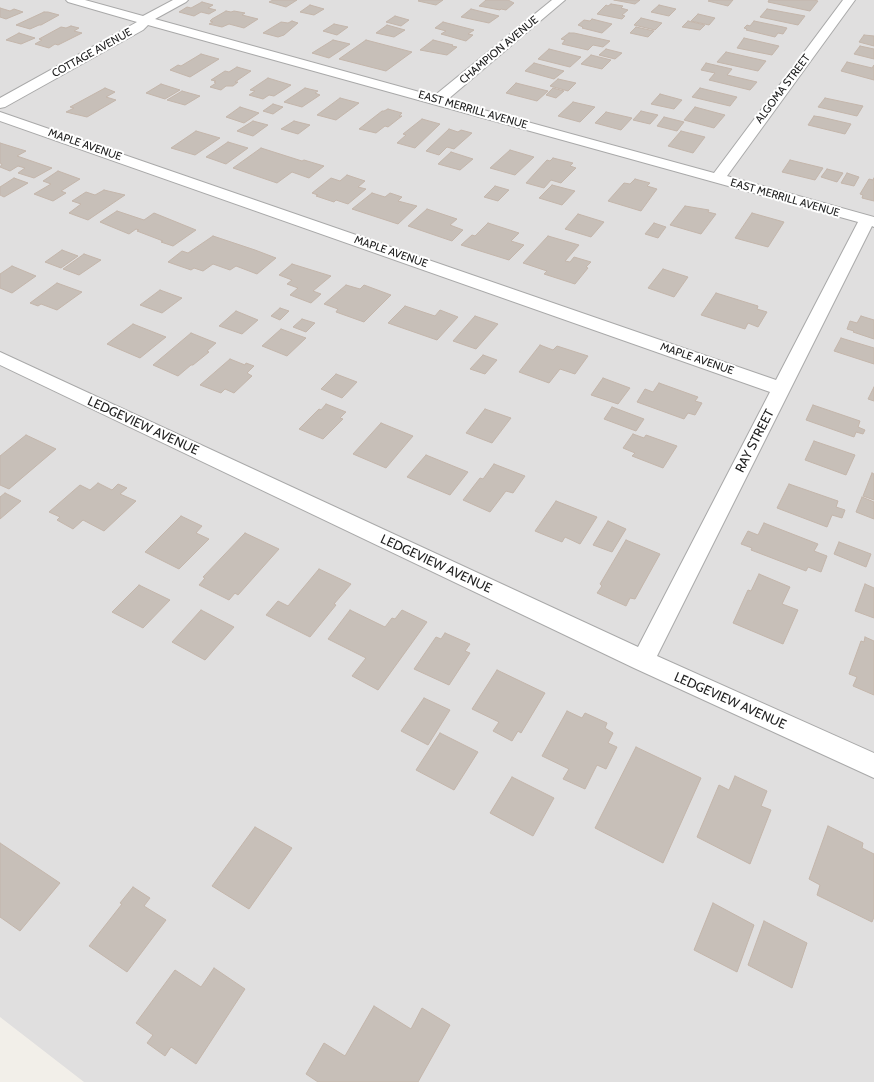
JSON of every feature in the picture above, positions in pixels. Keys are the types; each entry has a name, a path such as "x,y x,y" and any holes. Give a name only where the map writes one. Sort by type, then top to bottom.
{"street":[{"name":"EAST MERRILL AVENUE","path":"72,0 871,221"},
{"name":"COTTAGE AVENUE","path":"0,104 139,27 145,20 182,0"},
{"name":"CHAMPION AVENUE","path":"438,100 559,0"},
{"name":"ALGOMA STREET","path":"717,179 849,0"},
{"name":"MAPLE AVENUE","path":"0,116 782,389"},
{"name":"RAY STREET","path":"643,661 782,389 871,221"},
{"name":"LEDGEVIEW AVENUE","path":"0,358 643,661 874,766"}],"shaded area":[{"path":"0,0 874,0 874,1082 84,1082 0,1017"}],"building":[{"path":"273,0 297,0 286,7 269,2"},
{"path":"443,0 436,5 418,1"},
{"path":"486,0 508,0 514,3 506,10 479,6"},
{"path":"614,0 640,0 635,4"},
{"path":"733,0 728,6 708,1"},
{"path":"769,0 818,1 810,11 768,2"},
{"path":"202,2 213,5 208,8 216,10 209,14 201,12 194,16 179,12 187,7 191,8"},
{"path":"611,4 623,6 621,8 628,10 622,15 625,16 622,19 597,14 606,5 608,6"},
{"path":"310,5 324,9 314,15 300,12"},
{"path":"659,5 676,9 669,16 651,12"},
{"path":"0,8 10,11 14,9 23,12 6,19 0,17"},
{"path":"471,9 499,16 489,23 461,17"},
{"path":"767,9 805,16 798,25 760,17"},
{"path":"226,11 245,13 242,15 258,19 244,28 229,24 222,27 209,24 213,22 210,21 212,19"},
{"path":"44,12 59,15 30,29 16,25"},
{"path":"698,14 715,18 709,25 691,21"},
{"path":"395,16 409,20 401,26 386,22"},
{"path":"641,18 662,23 655,30 634,25"},
{"path":"592,19 612,24 602,33 582,28 583,27 578,25 584,20 590,21"},
{"path":"292,21 298,23 284,35 278,37 263,33 281,22 288,23"},
{"path":"688,21 705,25 700,30 682,27"},
{"path":"754,21 787,28 783,34 778,33 775,37 746,30 747,29 744,28 747,25 750,26"},
{"path":"443,22 474,30 468,34 473,35 466,41 441,34 446,31 435,28"},
{"path":"334,24 348,27 337,35 323,31"},
{"path":"387,25 405,30 394,37 376,33"},
{"path":"71,26 79,28 74,31 82,33 49,48 35,44 42,40 39,39 61,27 66,28"},
{"path":"636,27 654,31 648,37 630,33"},
{"path":"19,33 35,38 21,44 6,40"},
{"path":"569,33 610,41 603,47 593,45 588,50 562,44 565,40 561,39"},
{"path":"864,35 874,36 874,46 859,42"},
{"path":"744,38 779,46 772,55 737,48"},
{"path":"333,40 350,44 329,58 312,53"},
{"path":"366,40 412,52 386,71 339,59"},
{"path":"433,40 457,47 447,55 420,50"},
{"path":"860,46 874,49 874,59 854,54"},
{"path":"549,49 581,57 570,67 538,59"},
{"path":"606,49 622,53 615,59 599,55"},
{"path":"726,52 766,61 758,71 717,62"},
{"path":"201,54 219,59 190,77 170,70 178,65 181,66"},
{"path":"591,55 611,60 602,69 581,64"},
{"path":"847,62 872,68 874,65 874,80 841,71"},
{"path":"534,63 564,71 554,79 525,71"},
{"path":"706,63 732,69 727,75 757,82 750,90 709,80 715,73 701,70"},
{"path":"237,67 251,71 235,82 238,82 233,86 226,86 221,90 210,87 216,83 214,82 216,81 211,80 225,71 229,72"},
{"path":"268,78 291,85 274,96 269,95 263,99 249,95 255,91 250,90"},
{"path":"558,79 576,83 568,91 550,86"},
{"path":"516,83 548,91 537,101 506,93"},
{"path":"161,84 180,90 165,99 146,93"},
{"path":"105,88 115,92 106,97 116,100 87,117 66,112 74,108 70,107"},
{"path":"305,88 318,91 315,93 320,95 302,107 284,102"},
{"path":"553,88 564,91 556,98 546,95"},
{"path":"700,88 737,97 730,106 692,97"},
{"path":"182,91 200,96 185,105 167,100"},
{"path":"660,94 682,100 674,109 651,104"},
{"path":"340,98 359,103 336,120 317,115"},
{"path":"825,98 863,106 857,116 818,107"},
{"path":"573,102 595,107 580,122 558,116"},
{"path":"273,104 283,107 273,114 263,111"},
{"path":"240,107 259,113 244,123 226,117"},
{"path":"695,107 725,115 714,128 684,120"},
{"path":"388,109 402,113 399,116 402,116 388,127 385,126 376,133 359,129 382,111"},
{"path":"641,111 658,115 650,124 633,120"},
{"path":"606,112 632,118 621,130 595,123"},
{"path":"814,116 851,124 845,134 808,125"},
{"path":"664,117 684,122 677,131 657,126"},
{"path":"422,119 440,124 415,148 397,143 406,135 403,134"},
{"path":"253,121 268,125 253,136 237,131"},
{"path":"294,121 310,125 298,134 281,129"},
{"path":"449,129 458,132 461,130 472,133 454,149 447,147 439,155 426,151"},
{"path":"196,131 220,138 195,155 171,148"},
{"path":"681,131 705,137 693,153 668,146"},
{"path":"228,142 248,148 226,164 206,157"},
{"path":"0,143 26,151 17,156 52,168 34,178 18,173 25,168 18,166 10,171 0,167 2,164 0,163"},
{"path":"261,148 302,161 304,160 324,166 309,178 292,172 277,183 233,168"},
{"path":"510,150 534,157 515,175 490,168"},
{"path":"451,152 473,159 460,170 438,164"},
{"path":"553,158 573,163 570,166 576,168 561,183 551,180 544,188 526,183 547,160 550,161"},
{"path":"790,160 823,168 815,180 782,172"},
{"path":"827,169 843,173 837,182 821,177"},
{"path":"58,171 80,179 61,191 66,193 53,201 34,194 51,184 43,181"},
{"path":"847,173 859,177 854,186 841,183"},
{"path":"347,175 365,181 358,187 366,189 348,204 336,200 334,202 316,196 318,195 312,193 331,178 340,181"},
{"path":"14,178 28,183 4,197 0,195 0,187"},
{"path":"874,178 874,201 862,198 863,195 860,194 869,179 873,180"},
{"path":"635,179 650,183 647,186 657,189 641,211 608,201 624,183 630,184"},
{"path":"552,185 575,191 562,205 539,198"},
{"path":"495,186 509,190 498,201 484,197"},
{"path":"104,190 125,195 88,220 69,213 81,204 72,201 86,192 95,195"},
{"path":"372,193 385,197 390,193 402,197 398,201 417,206 398,224 352,209"},
{"path":"685,206 709,210 708,212 716,214 701,234 670,225"},
{"path":"427,209 457,219 450,225 463,230 452,241 408,226"},
{"path":"117,211 144,220 154,213 196,230 173,246 137,231 139,230 136,229 129,234 100,222"},
{"path":"752,213 784,222 768,247 735,238"},
{"path":"578,214 604,222 591,237 565,229"},
{"path":"488,223 519,233 511,241 524,245 509,260 461,245 472,235 475,236"},
{"path":"654,223 666,227 658,238 645,234"},
{"path":"213,236 276,258 257,274 236,266 230,270 213,264 203,271 194,268 191,270 168,262 182,251 188,253"},
{"path":"548,236 579,245 565,261 570,262 574,257 591,262 575,284 544,274 547,271 523,263"},
{"path":"62,250 78,256 61,268 45,262"},
{"path":"84,254 101,260 79,275 63,269"},
{"path":"292,264 331,276 313,291 321,294 311,303 290,295 298,288 287,284 292,280 279,275"},
{"path":"12,266 36,276 12,293 0,288 0,274"},
{"path":"663,269 688,277 674,297 648,288"},
{"path":"57,283 82,292 57,310 41,304 38,306 30,303"},
{"path":"346,285 360,289 364,285 391,295 364,322 336,312 338,309 324,304"},
{"path":"160,290 182,298 162,313 140,305"},
{"path":"716,293 758,306 757,309 767,312 758,327 748,323 745,329 701,315"},
{"path":"405,306 435,316 440,310 458,317 437,340 388,323"},
{"path":"280,308 289,311 280,320 271,316"},
{"path":"236,311 258,320 242,334 219,326"},
{"path":"475,316 498,324 476,349 453,341"},
{"path":"861,316 874,320 874,339 847,329 850,321 857,323"},
{"path":"302,319 315,323 306,332 293,327"},
{"path":"133,324 166,337 140,358 107,344"},
{"path":"281,329 306,338 287,356 262,346"},
{"path":"191,333 216,343 207,351 209,352 178,376 153,365"},
{"path":"841,338 874,348 874,364 834,351"},
{"path":"540,345 553,350 557,346 588,356 575,374 560,369 549,383 519,372"},
{"path":"483,355 497,360 485,374 470,369"},
{"path":"230,359 245,365 246,363 254,366 247,373 252,376 234,393 225,389 221,393 200,385"},
{"path":"336,374 357,382 342,398 321,389"},
{"path":"603,378 630,388 618,404 591,395"},
{"path":"659,383 698,397 695,401 702,403 695,415 688,413 684,419 637,402 645,389 653,392"},
{"path":"874,387 874,401 868,399"},
{"path":"326,404 346,412 340,418 343,419 323,439 299,429 319,409 321,410"},
{"path":"813,405 860,421 858,427 865,430 863,434 856,432 854,437 806,420"},
{"path":"612,407 644,419 636,431 604,419"},
{"path":"485,409 511,418 492,443 466,433"},
{"path":"381,423 413,436 386,468 353,454"},
{"path":"633,434 644,438 646,435 677,446 663,468 632,456 635,453 623,448"},
{"path":"26,435 56,449 9,489 0,485 0,456"},
{"path":"814,441 855,455 846,475 805,460"},
{"path":"426,455 468,472 450,495 407,477"},
{"path":"494,464 525,476 513,493 506,491 490,512 463,500 480,478 483,479"},
{"path":"872,473 874,474 874,500 863,496"},
{"path":"98,483 112,490 118,484 127,488 120,494 136,501 104,531 83,520 73,529 57,520 60,517 49,512 80,485 90,490"},
{"path":"789,484 838,501 836,507 845,510 842,518 832,515 827,527 777,508"},
{"path":"5,493 21,501 0,519 0,497"},
{"path":"862,497 874,502 874,519 856,512"},
{"path":"556,501 597,517 580,544 565,537 562,542 535,531"},
{"path":"181,516 202,526 196,533 209,539 179,569 145,552"},
{"path":"608,521 626,529 612,552 593,545"},
{"path":"764,523 818,544 814,551 827,556 821,572 808,567 806,571 751,550 752,548 741,544 748,531 758,535"},
{"path":"245,533 279,549 238,595 235,593 229,600 199,585 205,578 203,577"},
{"path":"626,540 660,554 635,599 630,598 626,606 597,593 602,586 600,584"},
{"path":"839,542 871,554 866,567 834,554"},
{"path":"319,569 351,584 334,604 336,605 310,637 266,615 278,601 288,606"},
{"path":"759,574 790,587 782,604 798,610 783,644 733,623 748,590 751,591"},
{"path":"865,584 874,588 874,618 855,611"},
{"path":"139,585 170,600 143,628 112,612"},
{"path":"201,610 234,627 205,660 172,642"},
{"path":"350,610 385,627 392,618 395,619 402,610 427,622 378,690 352,676 366,658 328,639"},
{"path":"445,633 470,644 465,651 470,653 449,685 414,669 436,637 441,639"},
{"path":"865,637 874,641 874,695 853,686 857,677 849,674 861,641 864,642"},
{"path":"497,670 545,693 521,733 518,731 512,741 493,731 499,722 472,709"},
{"path":"424,698 450,710 428,745 401,731"},
{"path":"567,711 582,718 585,713 607,723 605,728 613,733 608,743 617,747 606,769 597,765 585,789 563,779 569,769 542,756"},
{"path":"440,733 478,752 454,790 416,770"},
{"path":"636,747 701,778 663,863 595,828"},
{"path":"735,776 767,791 761,806 771,810 750,864 697,837 719,785 729,790"},
{"path":"512,777 554,798 533,836 490,813"},
{"path":"828,826 863,843 862,848 874,854 874,917 872,922 817,895 820,885 809,879"},
{"path":"255,827 292,848 249,909 212,886"},
{"path":"0,843 60,883 20,931 0,917"},
{"path":"133,887 150,898 144,906 166,920 127,972 89,946 122,904 120,903"},
{"path":"713,903 754,925 737,972 694,950"},
{"path":"764,921 807,943 792,988 748,965"},
{"path":"214,968 245,989 196,1064 171,1047 165,1056 147,1043 153,1035 136,1023 175,970 201,987"},
{"path":"374,1006 411,1029 422,1008 450,1025 418,1082 318,1082 306,1074 324,1043 345,1056"}]}
